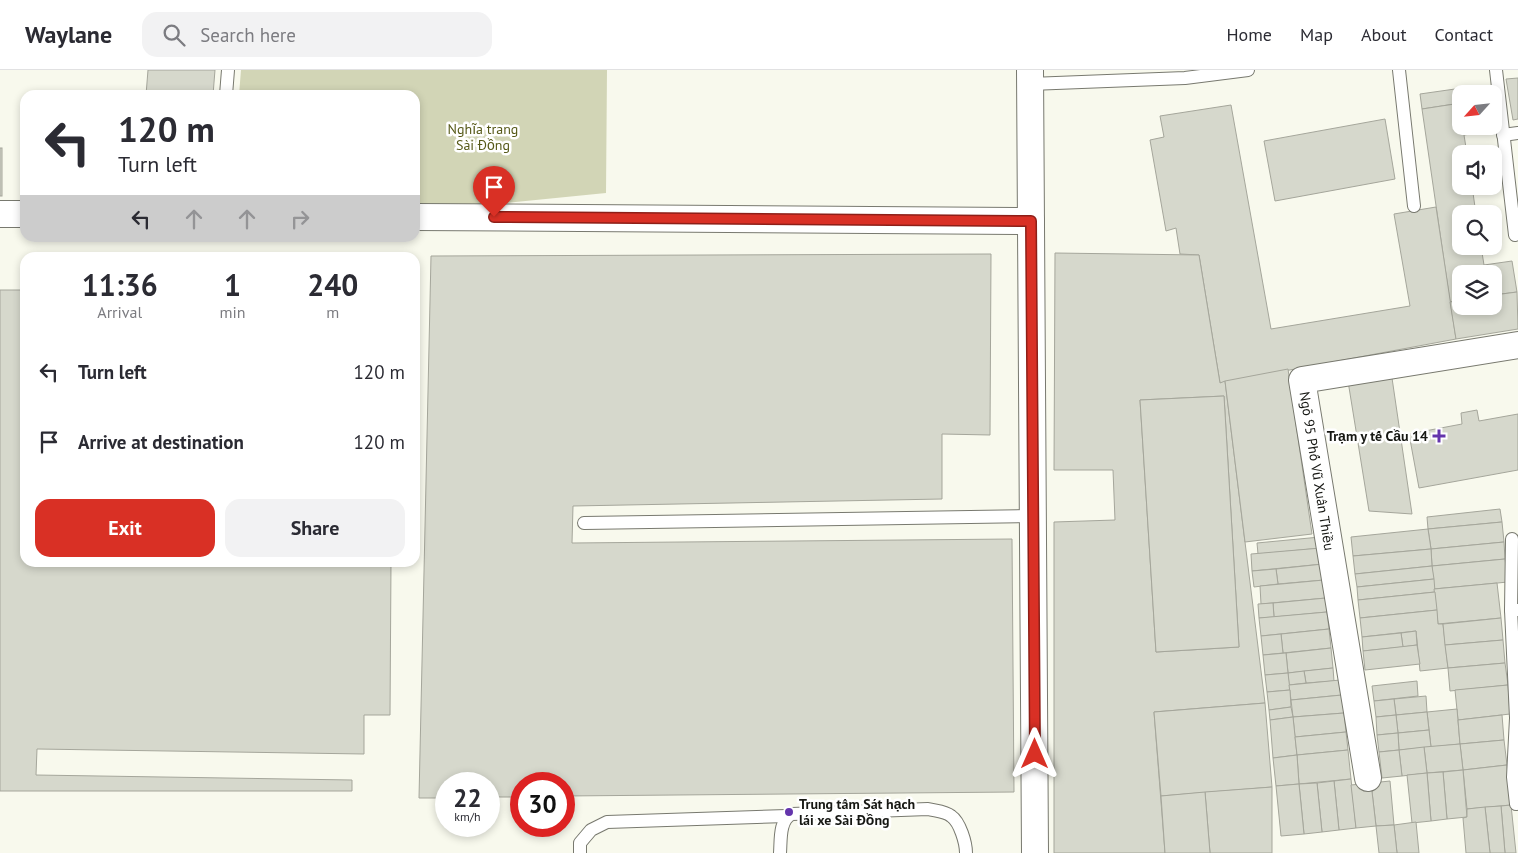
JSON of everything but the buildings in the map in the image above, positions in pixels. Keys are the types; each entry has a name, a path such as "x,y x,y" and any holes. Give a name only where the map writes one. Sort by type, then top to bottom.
{"street":[{"path":"1030,77 1035,853"},
{"path":"0,214 20,214"},
{"path":"420,217 1031,221"},
{"name":"Ngõ 95 Phố Vũ Xuân Thiều","path":"1368,778 1302,380 1518,344"}],"lane":[{"path":"226,90 228,70"},
{"path":"1030,77 1185,78 1248,70"},
{"path":"1399,70 1414,206"},
{"path":"1496,70 1515,235"},
{"path":"1503,135 1518,133"},
{"path":"584,523 1033,516"},
{"path":"1512,539 1516,718 1513,778 1516,804"},
{"path":"580,853 580,843 590,830 606,822 928,809 941,811 952,816 959,827 966,853"},
{"path":"780,853 783,821 787,816"}],"green space":[{"name":"Nghĩa trang Sài Đồng","path":"241,70 607,70 606,193 420,212 420,90 239,90"}],"place":[{"name":"Trạm y tế Cầu 14","path":"1439,436"},
{"name":"Trung tâm Sát hạch lái xe Sài Đồng","path":"789,812"}],"route":[{"path":"494,217 1031,221 1035,754"}]}
